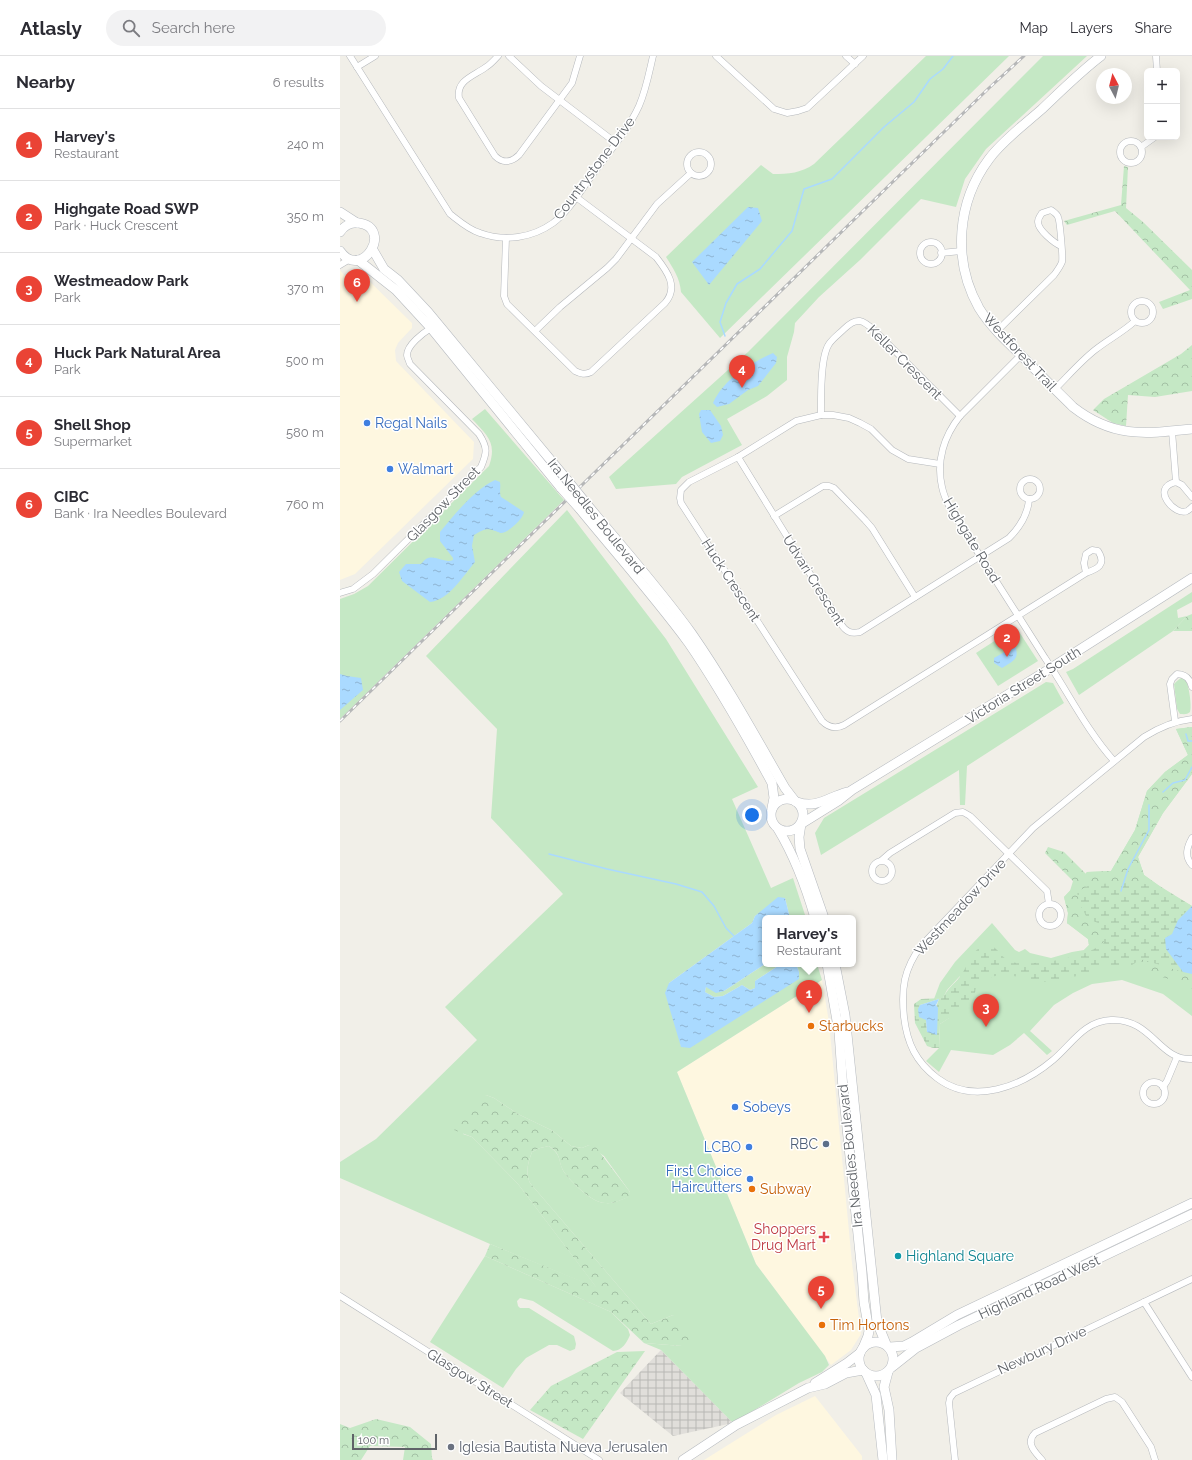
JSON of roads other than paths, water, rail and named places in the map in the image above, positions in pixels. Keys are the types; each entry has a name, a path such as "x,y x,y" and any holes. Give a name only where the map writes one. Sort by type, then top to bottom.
{"main road":[{"name":"Westforest Trail","path":"1101,56 1011,137 990,158 974,184 965,208 962,232 961,251 968,282 980,308 997,331 1055,389 1084,415 1098,423 1134,433 1192,429"},
{"path":"340,212 358,223 363,224 372,232 374,244 373,250 369,255 354,260"},
{"path":"340,232 351,223 358,223"},
{"name":"Ira Needles Boulevard","path":"373,250 384,269 398,280 428,312 582,505 688,642 716,685 772,783 774,792 772,808"},
{"name":"Ira Needles Boulevard","path":"340,252 346,257 354,260 396,290 431,328 565,484"},
{"name":"Ira Needles Boulevard","path":"582,505 672,608 692,635 725,685 785,788 796,802"},
{"name":"Victoria Street South","path":"801,824 838,801 852,790 1052,668 1192,578"},
{"name":"Victoria Street South","path":"796,802 806,805 814,805 834,795 852,790"},
{"path":"814,915 796,863 778,829 771,820 772,808 777,802 782,800 788,799 801,806 803,812 799,837 800,849 823,915"},
{"path":"778,829 784,832 790,832 801,824"},
{"name":"Ira Needles Boulevard","path":"828,967 839,1032 843,1089 864,1302 869,1326 868,1336 861,1350"},
{"name":"Ira Needles Boulevard","path":"836,967 846,1023 877,1322 888,1346"},
{"name":"Highland Road West","path":"888,1346 904,1346 957,1315 1192,1204"},
{"name":"Highland Road West","path":"890,1370 916,1348 959,1325 1192,1214"},
{"path":"682,1460 736,1425 808,1388 818,1380 847,1363 868,1344 880,1342 888,1346 894,1357 884,1386 890,1416 892,1460"},
{"path":"861,1350 859,1359 860,1365 876,1395 883,1460"},
{"path":"808,1388 825,1384 846,1373 865,1372 874,1376 881,1376 890,1370"}],"street":[{"name":"Countrystone Drive","path":"350,56 450,214 464,225 480,233 506,238 530,234 554,223 576,197 616,143 638,106 645,89 653,56"},
{"path":"357,67 375,56"},
{"path":"498,56 487,66 462,82 458,92 459,98 497,159 505,162 515,159 560,100 574,78 580,56"},
{"path":"509,56 536,81 616,143"},
{"path":"716,56 774,109 787,113 798,112 807,108 863,56"},
{"path":"846,56 855,64"},
{"path":"1156,56 1157,68"},
{"path":"1141,147 1151,140"},
{"path":"535,332 560,307 607,268 632,238 657,204 691,173"},
{"path":"506,238 504,296 508,304 575,371 580,374 585,374 595,370 665,303 670,297 672,283 656,257 576,197"},
{"path":"997,331 1054,275 1060,267 1062,259 1060,224 1058,217 1051,210 1042,213 1039,217 1038,223 1040,228 1053,241 1061,246"},
{"path":"941,253 961,251"},
{"path":"340,265 354,260"},
{"name":"Keller Crescent","path":"821,415 823,370 826,349 849,324 858,320 863,321 875,331 960,416"},
{"path":"1055,389 1094,351 1126,330 1136,321"},
{"name":"Glasgow Street","path":"340,593 353,588 374,574 481,467 487,454 484,442 479,434 410,364 407,355 409,347 422,334 431,328"},
{"name":"Highgate Road","path":"1021,355 960,416 953,425 946,437 940,464 942,487 947,501 980,556 1088,727 1114,761"},
{"name":"Huck Crescent","path":"940,464 908,459 892,450 871,429 849,418 833,415 821,415 796,421 738,457 685,484 680,494 681,503 817,715 825,725 836,728 844,725 1018,616"},
{"path":"1172,431 1176,482"},
{"name":"Udvari Crescent","path":"738,457 841,624 848,632 852,633 860,632 1000,544 1015,532 1025,517 1029,499"},
{"path":"1192,497 1182,485 1176,482 1171,483 1166,487 1164,494 1165,499 1177,510 1187,512 1192,507"},
{"path":"774,516 823,486 834,488 857,510 872,528 915,597"},
{"path":"1018,616 1086,573"},
{"path":"1175,721 1170,684 1172,679 1177,674 1185,675 1189,679 1192,687"},
{"name":"Westmeadow Drive","path":"1177,1058 1139,1026 1126,1021 1112,1020 1088,1026 1054,1059 1041,1069 1015,1084 990,1091 977,1092 960,1089 944,1083 923,1065 914,1054 906,1031 902,1001 903,984 908,968 913,957 921,946 1033,828 1149,734 1175,721 1192,719"},
{"path":"882,860 890,853 955,813 963,812 970,816 1047,891 1049,904"},
{"path":"1192,838 1186,854 1192,865"},
{"path":"1163,1087 1177,1058 1192,1059"},
{"name":"Newbury Drive","path":"954,1460 949,1403 950,1398 954,1393 1192,1279"},
{"name":"Glasgow Street","path":"340,1296 599,1460"},
{"path":"1144,1302 1192,1377"},
{"path":"1042,1460 1032,1448 1031,1440 1035,1433 1106,1399 1115,1397 1122,1402 1151,1447 1155,1460"}],"water":[{"path":"748,207 758,208 762,221 709,285 692,262"},
{"path":"773,353 777,357 776,363 758,386 748,390 729,404 717,407 713,403 718,394 738,373 746,367"},
{"path":"701,410 710,410 721,426 723,435 720,441 711,443 702,432 699,414"},
{"path":"495,480 500,482 501,497 524,512 523,515 515,525 507,531 500,533 487,529 474,535 472,546 475,562 449,592 443,597 430,602 402,581 399,572 406,564 421,564 425,559 429,558 436,558 446,561 453,560 440,541 440,532 472,496 487,484"},
{"path":"1014,642 1017,652 1016,658 1002,668 994,663 994,658 1008,650"},
{"path":"340,674 361,678 363,690 340,710"},
{"path":"778,897 785,898 789,915 762,915 762,966 724,991 716,993 706,987 705,992 714,997 723,996 742,985 750,990 755,988 755,981 776,967 797,967 799,979 690,1048 681,1047 665,993 669,983 752,923 755,916"},
{"path":"1192,906 1192,974 1183,972 1166,949 1165,938 1172,934 1178,920"},
{"path":"939,999 936,1005 938,1008 937,1035 927,1032 926,1020 919,1017 918,1009 920,1005"}],"waterway":[{"path":"725,336 720,322 726,303 737,284 760,269 792,231 804,189 832,179 884,127 914,102 930,79 943,69 953,56"},
{"path":"1186,734 1188,741 1192,741"},
{"path":"1163,792 1173,783 1185,780 1192,767"},
{"path":"1121,891 1128,869 1149,830 1149,805"},
{"path":"549,854 607,869 676,884 702,892 714,906 726,928 734,936"}],"railway":[{"path":"340,721 989,88 1024,56"}],"place":[{"name":"CIBC","path":"357,302"},
{"name":"Huck Park Natural Area","path":"742,388"},
{"name":"Regal Nails","path":"367,423"},
{"name":"Walmart","path":"390,469"},
{"name":"Highgate Road SWP","path":"1007,657"},
{"name":"Harvey's","path":"809,1013"},
{"name":"Starbucks","path":"811,1026"},
{"name":"Westmeadow Park","path":"986,1027"},
{"name":"Sobeys","path":"735,1107"},
{"name":"RBC","path":"826,1144"},
{"name":"LCBO","path":"749,1147"},
{"name":"First Choice Haircutters","path":"750,1179"},
{"name":"Subway","path":"752,1189"},
{"name":"Shoppers Drug Mart","path":"824,1237"},
{"name":"Highland Square","path":"898,1256"},
{"name":"Shell Shop","path":"821,1309"},
{"name":"Tim Hortons","path":"822,1325"},
{"name":"Iglesia Bautista Nueva Jerusalen","path":"451,1447"}]}
